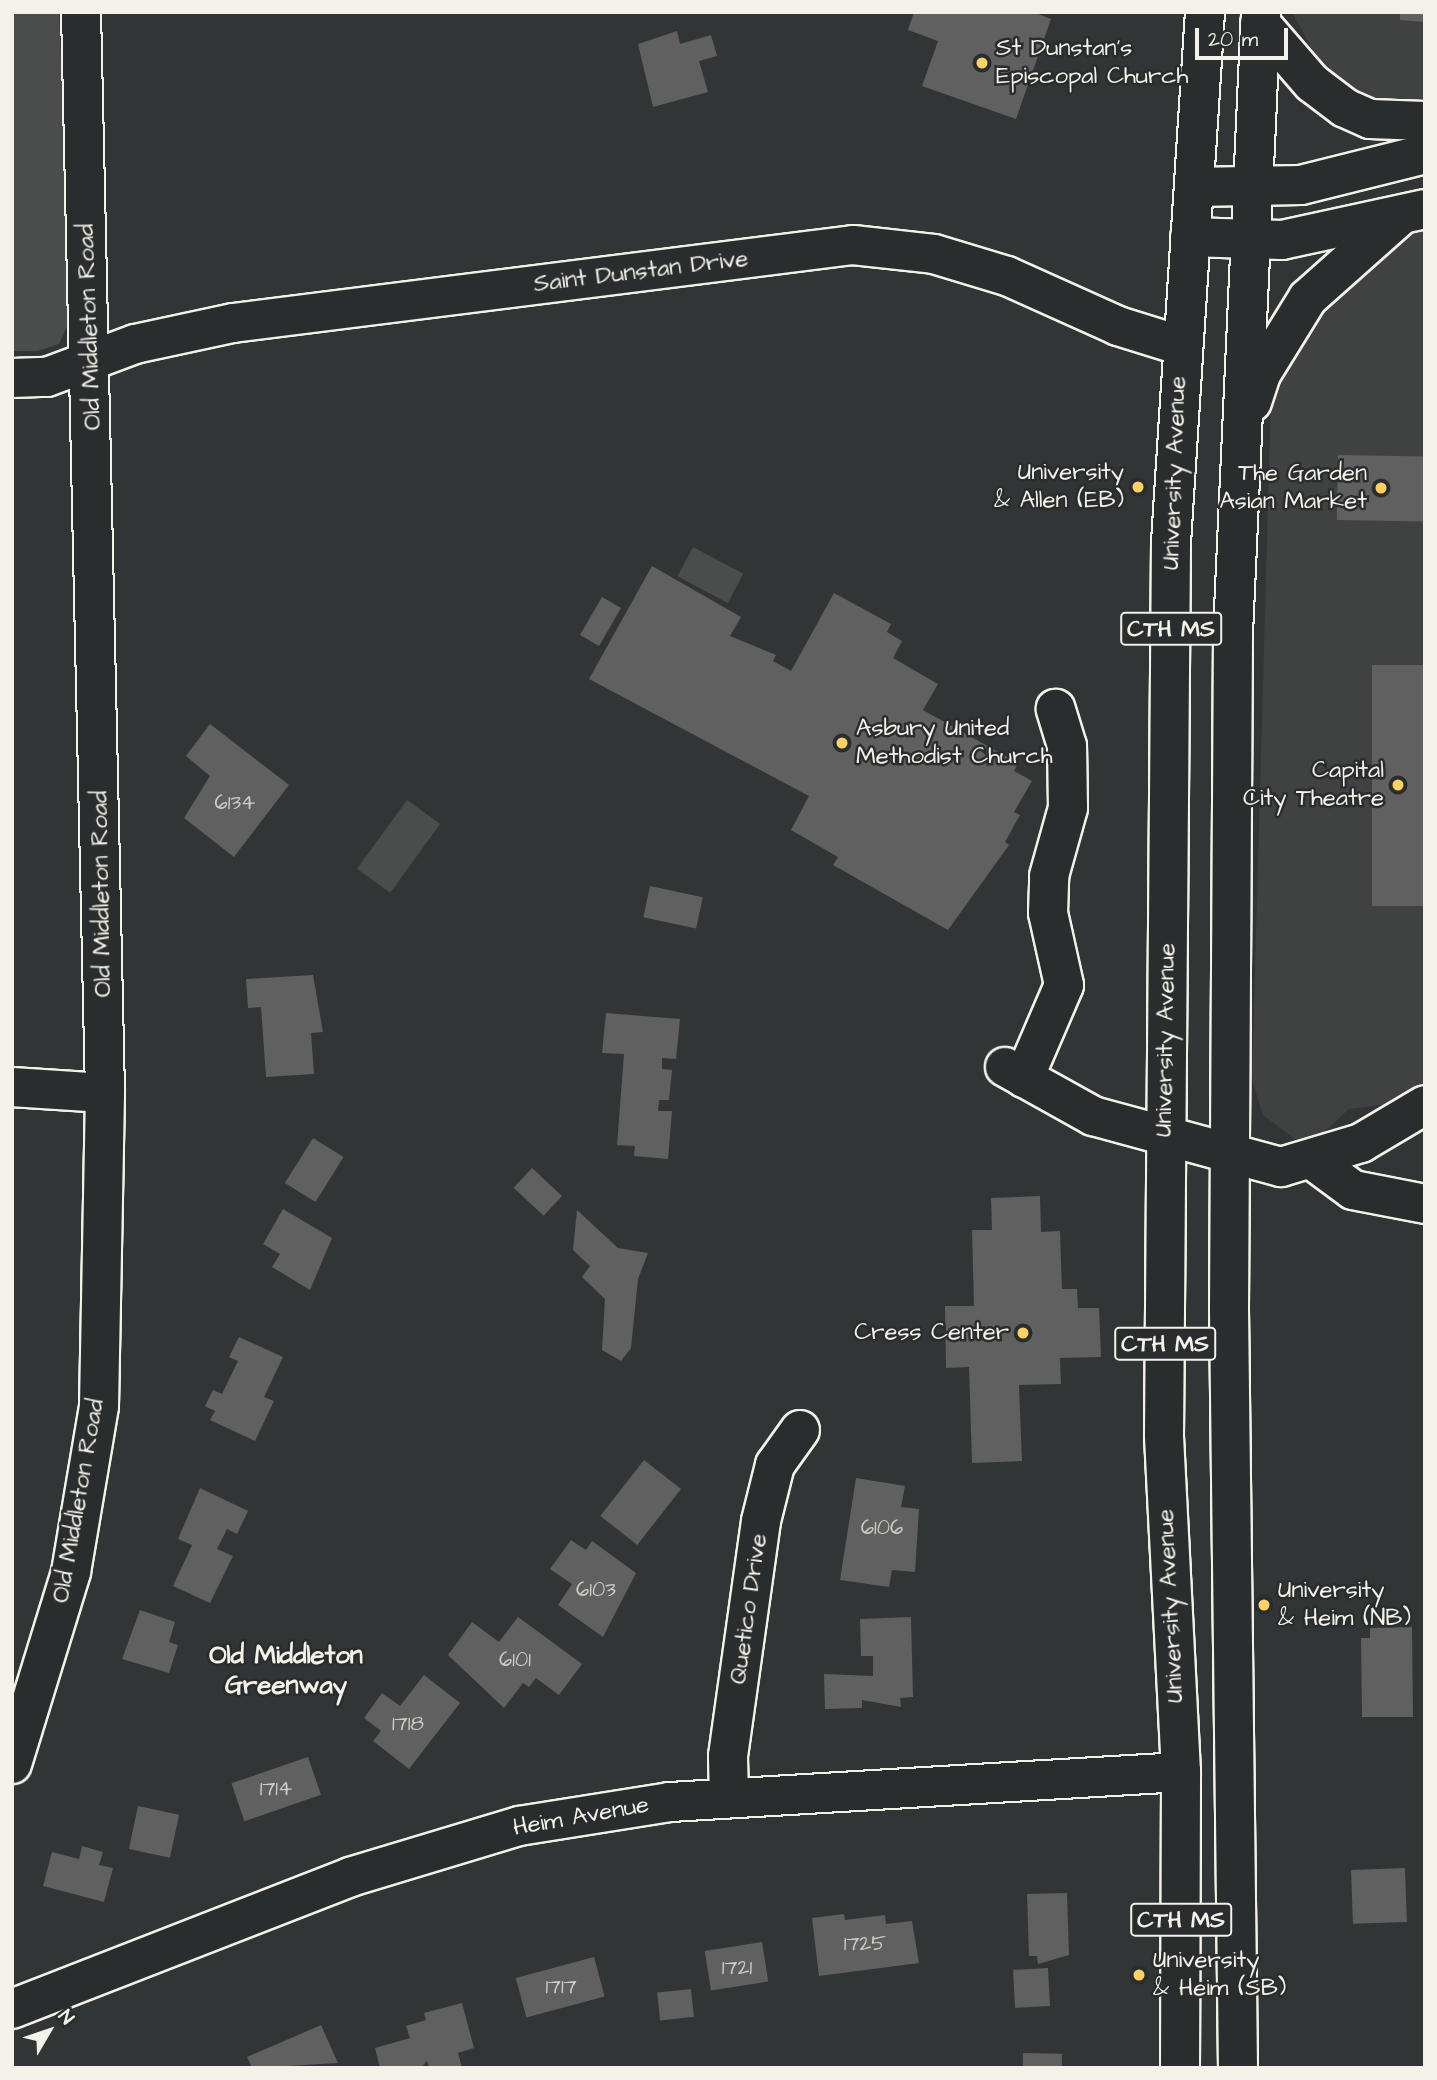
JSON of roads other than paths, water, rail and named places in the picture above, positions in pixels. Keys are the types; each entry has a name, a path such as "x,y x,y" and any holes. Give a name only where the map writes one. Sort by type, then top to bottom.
{"main road":[{"name":"Old Middleton Road","path":"12,1764 71,1572 99,1406 105,1093 91,362 81,12"},
{"name":"University Avenue","path":"1181,2068 1181,1772 1166,1549 1165,1139 1171,542 1179,345 1194,187 1205,12"},
{"path":"1261,18 1338,104 1370,119 1425,121"},
{"name":"CTH MS","path":"1238,2054 1230,1504 1233,1158 1232,688 1240,437 1261,18"},
{"path":"1194,187 1252,188 1333,179 1425,154"},
{"path":"1190,237 1251,242 1412,213"},
{"path":"1240,437 1261,374 1290,323 1353,252 1412,213"},
{"name":"Saint Dunstan Drive","path":"12,378 47,377 135,344 233,323 853,245 891,245 995,272 1118,326 1179,345"},
{"path":"1056,709 1066,746 1068,808 1049,876 1048,914 1064,985 1014,1073 1093,1116 1233,1158 1281,1167 1315,1162 1425,1105"},
{"path":"12,1087 105,1093"},
{"path":"1315,1162 1353,1190 1425,1204"},
{"name":"Quetico Drive","path":"729,1798 728,1756 761,1521 775,1465 800,1430"},
{"path":"1181,1772 1210,1794 1223,1975 1238,2054"},
{"name":"Heim Avenue","path":"12,2009 351,1877 519,1826 729,1798 1181,1772"}],"place":[{"name":"St Dunstan's Episcopal Church","path":"982,63"},
{"name":"University & Allen (EB)","path":"1138,487"},
{"name":"The Garden Asian Market","path":"1381,488"},
{"name":"Asbury United Methodist Church","path":"842,743"},
{"name":"Capital City Theatre","path":"1398,785"},
{"name":"Cress Center","path":"1023,1333"},
{"name":"University & Heim (NB)","path":"1264,1605"},
{"name":"University & Heim (SB)","path":"1139,1975"}],"district":[{"name":"Old Middleton Greenway","path":"286,1671"}]}
